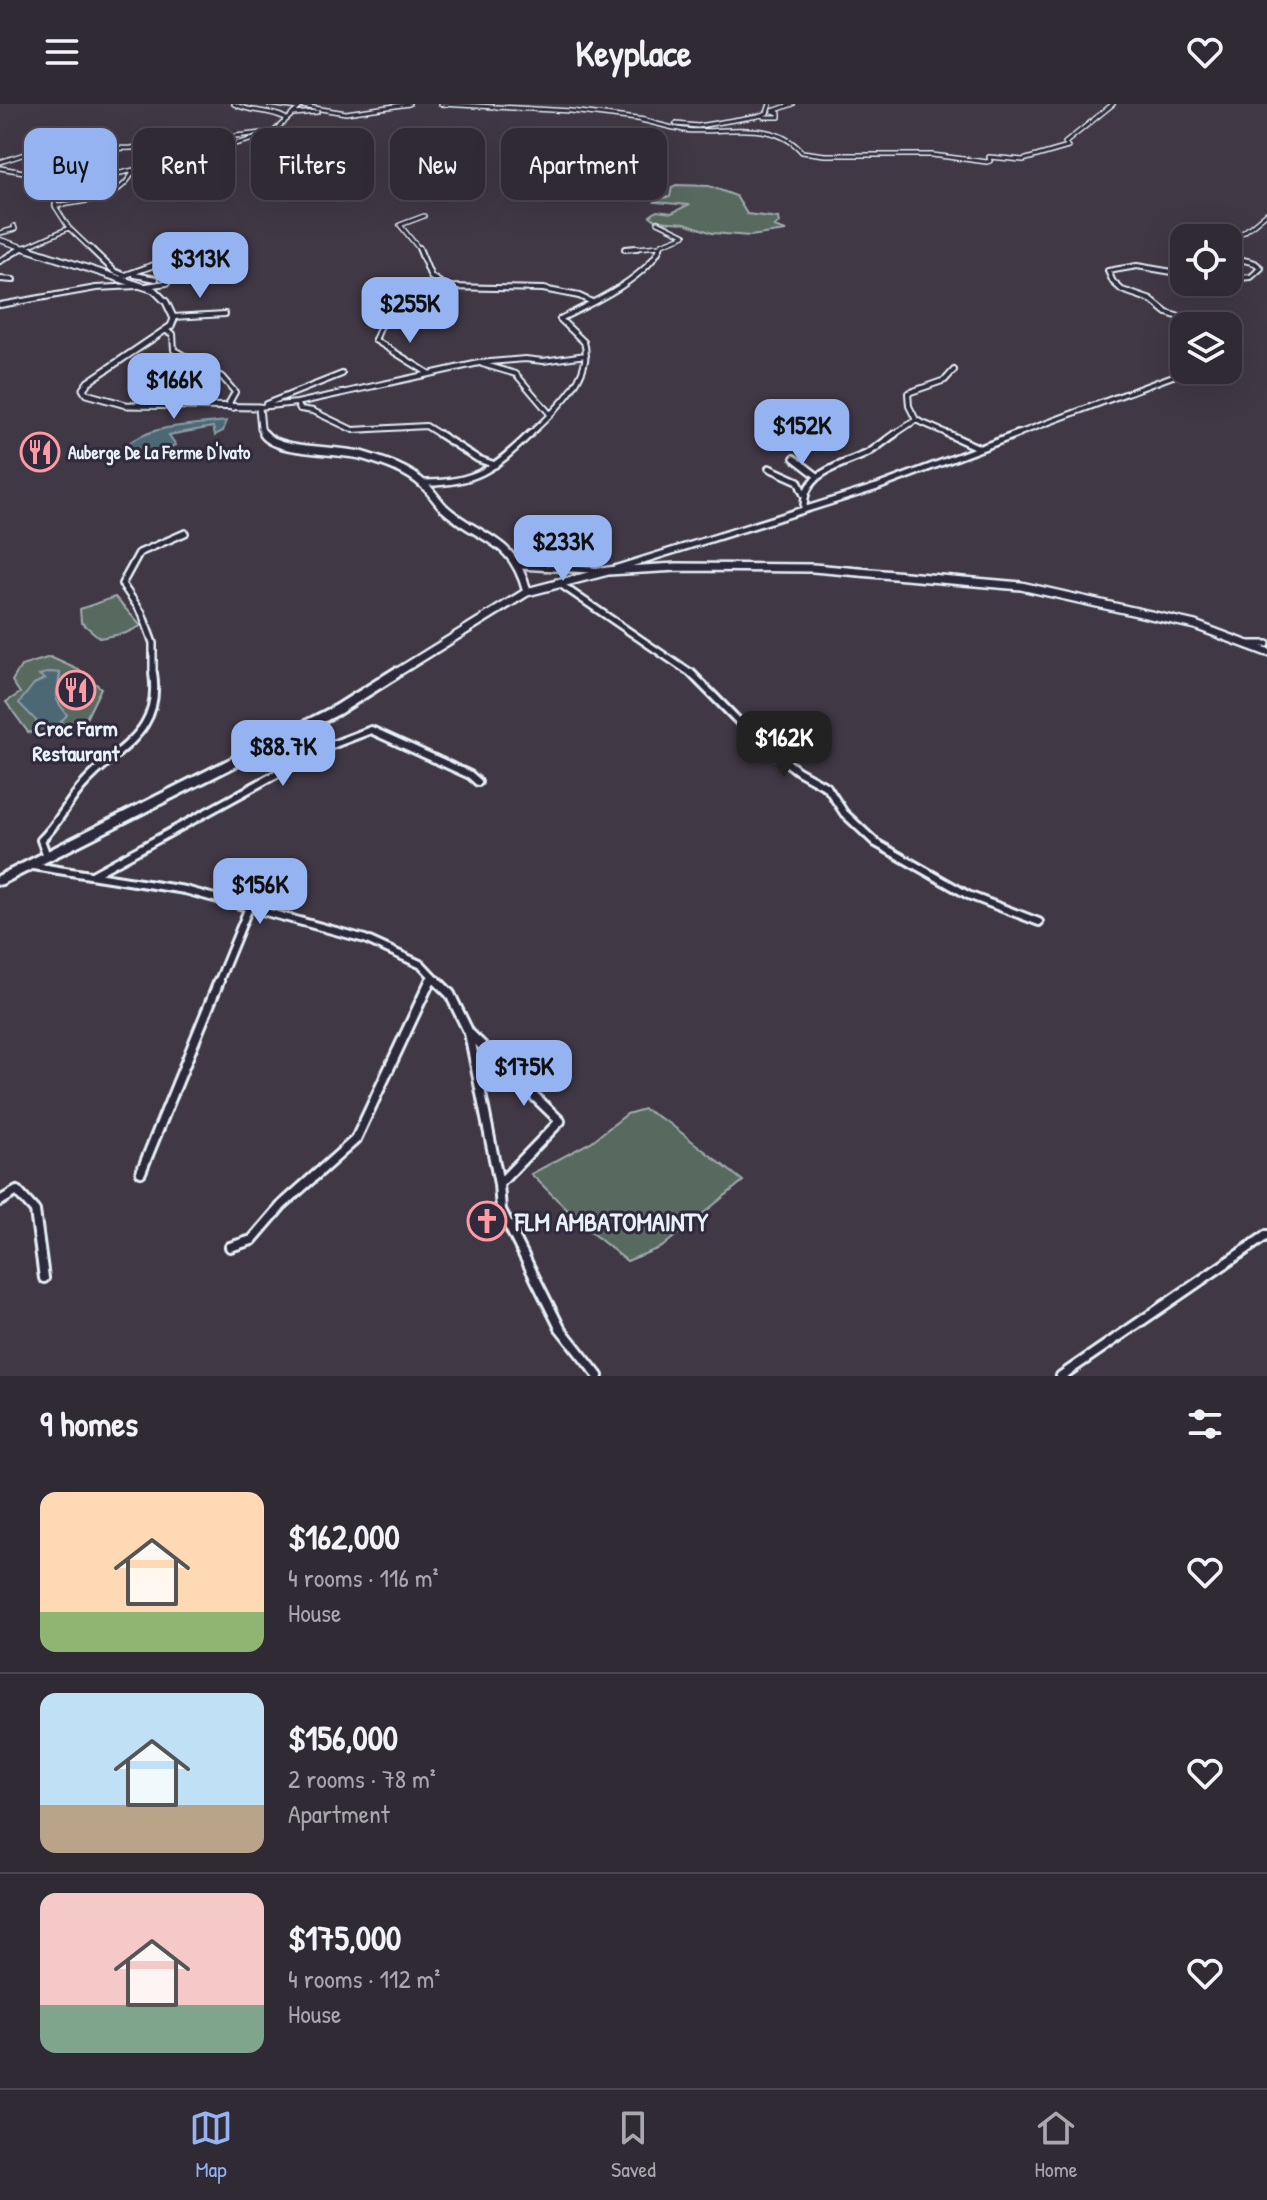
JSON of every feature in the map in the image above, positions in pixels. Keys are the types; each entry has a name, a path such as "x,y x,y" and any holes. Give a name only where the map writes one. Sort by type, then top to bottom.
{"street":[{"path":"234,104 243,111 278,112 285,118 284,124"},
{"path":"269,104 299,108 279,128"},
{"path":"279,104 305,105 329,112"},
{"path":"292,114 373,111 409,104"},
{"path":"441,104 495,104 698,126 758,116 793,104"},
{"path":"753,118 779,117 770,104"},
{"path":"641,120 686,130 739,127 791,139 802,152 825,155 932,155 987,162 990,161 989,157 1023,160 1068,147 1065,143 1113,104"},
{"path":"0,165 34,151 131,148 251,134"},
{"path":"0,165 24,171"},
{"path":"55,206 117,192 128,185 133,172"},
{"path":"56,200 55,206 69,228 114,271 166,302 173,317"},
{"path":"1242,233 1267,213"},
{"path":"424,216 400,225 421,250 427,276 439,284 447,287 523,287 578,294 592,302"},
{"path":"625,249 660,246 685,235 658,222"},
{"path":"0,233 15,229 14,226"},
{"path":"0,261 69,228"},
{"path":"0,240 125,276 156,279"},
{"path":"423,483 469,480 495,465 529,438 567,396 586,355 587,348 581,337 560,319 618,290 629,278 654,262 660,246"},
{"path":"1242,260 1267,265"},
{"path":"125,276 154,265"},
{"path":"1242,278 1251,277 1261,268 1258,265"},
{"path":"1170,271 1148,266 1108,271 1113,282 1122,290 1151,300 1170,314"},
{"path":"0,279 13,280"},
{"path":"0,305 96,288 167,283"},
{"path":"173,317 225,314"},
{"path":"173,317 166,331 88,382 83,389 86,394 126,405 259,407 297,403 479,363 525,359 543,361 586,355"},
{"path":"381,326 375,340 428,373"},
{"path":"166,331 173,334 174,350 222,377 235,392 229,403 233,408"},
{"path":"479,363 516,374 550,414"},
{"path":"954,370 946,380 914,387 908,393 909,406 916,420 980,449"},
{"path":"259,407 342,374"},
{"path":"0,880 337,710 527,592 608,571 877,487 1170,377"},
{"path":"297,403 300,409 313,411 353,430 426,426 478,459 495,465"},
{"path":"259,407 261,428 267,439 282,445 379,460 423,483 445,509 482,532 520,566 527,592"},
{"path":"804,495 816,475 869,452 916,420"},
{"path":"794,458 816,475"},
{"path":"769,468 798,481 804,495 804,508"},
{"path":"47,856 41,840 58,824 74,795 88,779 128,747 151,713 155,689 151,664 153,643 142,613 122,584 131,560 144,549 185,533"},
{"path":"520,566 608,571 677,567 803,567 1021,586 1167,618 1267,652"},
{"path":"557,582 688,670 755,738 798,771 827,787 844,813 876,843 968,895 1039,922"},
{"path":"1249,644 1267,644"},
{"path":"94,874 324,748 371,730 470,775 478,782"},
{"path":"29,865 185,890 365,939 422,965 450,994 469,1033 499,1184 501,1210 560,1328 598,1376"},
{"path":"141,1172 249,907"},
{"path":"230,1247 252,1240 282,1205 356,1139 432,976"},
{"path":"469,1033 560,1121 499,1184"},
{"path":"0,1201 17,1191 35,1211 44,1278"},
{"path":"1061,1376 1267,1235"}],"green space":[{"path":"709,186 736,196 747,214 778,218 779,223 774,227 786,231 750,236 712,233 685,223 657,221 650,216 657,211 672,213 688,205 655,202 667,200 672,187"},
{"path":"115,597 141,626 126,633 100,638 81,622 80,609"},
{"path":"50,657 79,670 101,688 80,731 50,736 28,732 6,702 20,693 12,681 21,666","holes":["60,673 56,699 20,703 34,684 46,678 41,675"]},
{"path":"644,1109 669,1123 743,1181 662,1247 627,1261 588,1230 531,1174 591,1142 627,1114"}],"water":[{"path":"227,421 223,431 215,435 213,427 169,435 176,445 152,454 130,457 123,448 133,440 158,430"},
{"path":"60,673 56,699 67,715 57,726 43,728 19,703 34,684 45,679 39,675"}],"place":[{"name":"Auberge De La Ferme D'Ivato","path":"40,452"},
{"name":"Croc Farm Restaurant","path":"76,690"},
{"name":"FLM AMBATOMAINTY","path":"487,1221"}]}
